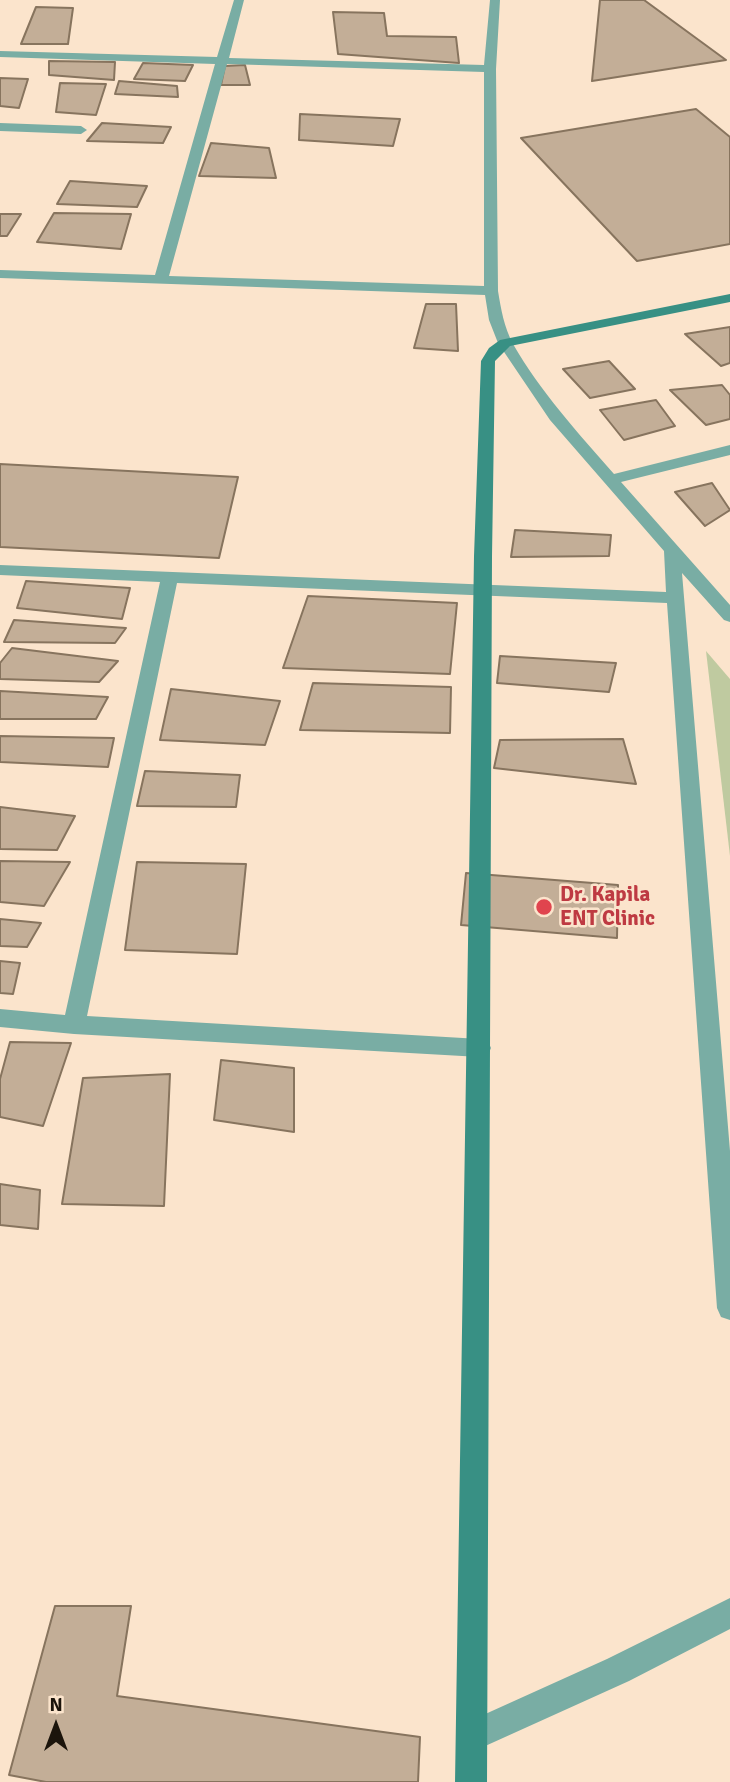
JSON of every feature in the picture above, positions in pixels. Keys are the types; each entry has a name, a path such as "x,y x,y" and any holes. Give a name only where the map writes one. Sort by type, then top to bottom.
{"street":[{"path":"161,280 239,0"},
{"path":"495,0 490,69 491,291 496,320 505,343 556,417 730,616"},
{"path":"0,54 490,69"},
{"path":"0,127 81,130"},
{"path":"0,274 491,291"},
{"path":"471,1782 483,592 488,361 494,351 505,343 730,298"},
{"path":"612,479 730,450"},
{"path":"672,549 726,1182 730,1308"},
{"path":"0,570 676,598"},
{"path":"74,1025 170,576"},
{"path":"0,1018 74,1025 480,1048"},
{"path":"472,1735 618,1670 730,1613"}],"green space":[{"path":"706,651 730,679 730,856"}],"building":[{"path":"600,0 644,0 726,60 592,81"},
{"path":"36,7 73,8 68,44 21,44"},
{"path":"333,12 384,13 387,36 456,37 459,63 338,54"},
{"path":"49,61 115,62 114,80 49,75"},
{"path":"143,63 193,65 185,81 134,79"},
{"path":"245,65 250,85 221,85 225,66"},
{"path":"0,78 28,79 19,108 0,106"},
{"path":"119,81 177,86 178,97 115,94"},
{"path":"60,83 106,84 96,115 56,112"},
{"path":"696,109 730,137 730,244 637,261 521,138"},
{"path":"300,114 400,119 393,146 299,140"},
{"path":"102,123 171,127 163,143 87,141"},
{"path":"211,143 269,148 276,178 199,176"},
{"path":"70,181 147,186 137,207 57,204"},
{"path":"54,213 131,214 121,249 37,242"},
{"path":"0,214 21,214 7,236 0,236"},
{"path":"426,304 456,304 458,351 414,348"},
{"path":"730,327 730,363 721,366 685,334"},
{"path":"609,361 635,389 590,398 563,369"},
{"path":"722,385 730,395 730,419 706,425 670,390"},
{"path":"656,400 675,426 624,440 600,410"},
{"path":"0,464 238,477 219,558 0,547"},
{"path":"712,483 730,510 705,526 675,492"},
{"path":"515,530 611,535 609,556 511,557"},
{"path":"26,581 130,588 122,619 17,608"},
{"path":"308,596 457,603 450,674 283,668"},
{"path":"14,620 126,628 115,643 4,642"},
{"path":"12,648 118,661 99,682 0,679 0,663"},
{"path":"500,656 616,663 609,692 497,683"},
{"path":"313,683 451,687 450,733 300,730"},
{"path":"171,689 280,701 265,745 160,740"},
{"path":"0,691 108,697 96,719 0,719"},
{"path":"0,736 114,738 108,767 0,762"},
{"path":"623,739 636,784 494,768 500,740"},
{"path":"145,771 240,775 236,807 137,806"},
{"path":"0,807 75,816 57,850 0,849"},
{"path":"0,861 70,862 44,906 0,902"},
{"path":"137,862 246,864 237,954 125,950"},
{"path":"466,873 618,885 617,938 461,925"},
{"path":"0,919 41,923 27,947 0,946"},
{"path":"0,961 20,963 13,994 0,993"},
{"path":"10,1042 71,1043 43,1126 0,1117 0,1079"},
{"path":"221,1060 294,1068 294,1132 214,1120"},
{"path":"170,1074 164,1206 62,1204 83,1078"},
{"path":"0,1184 40,1190 38,1229 0,1225"},
{"path":"55,1606 131,1606 117,1696 420,1737 418,1782 46,1782 9,1775"}],"place":[{"name":"Dr. Kapila ENT Clinic","path":"544,907"}]}
